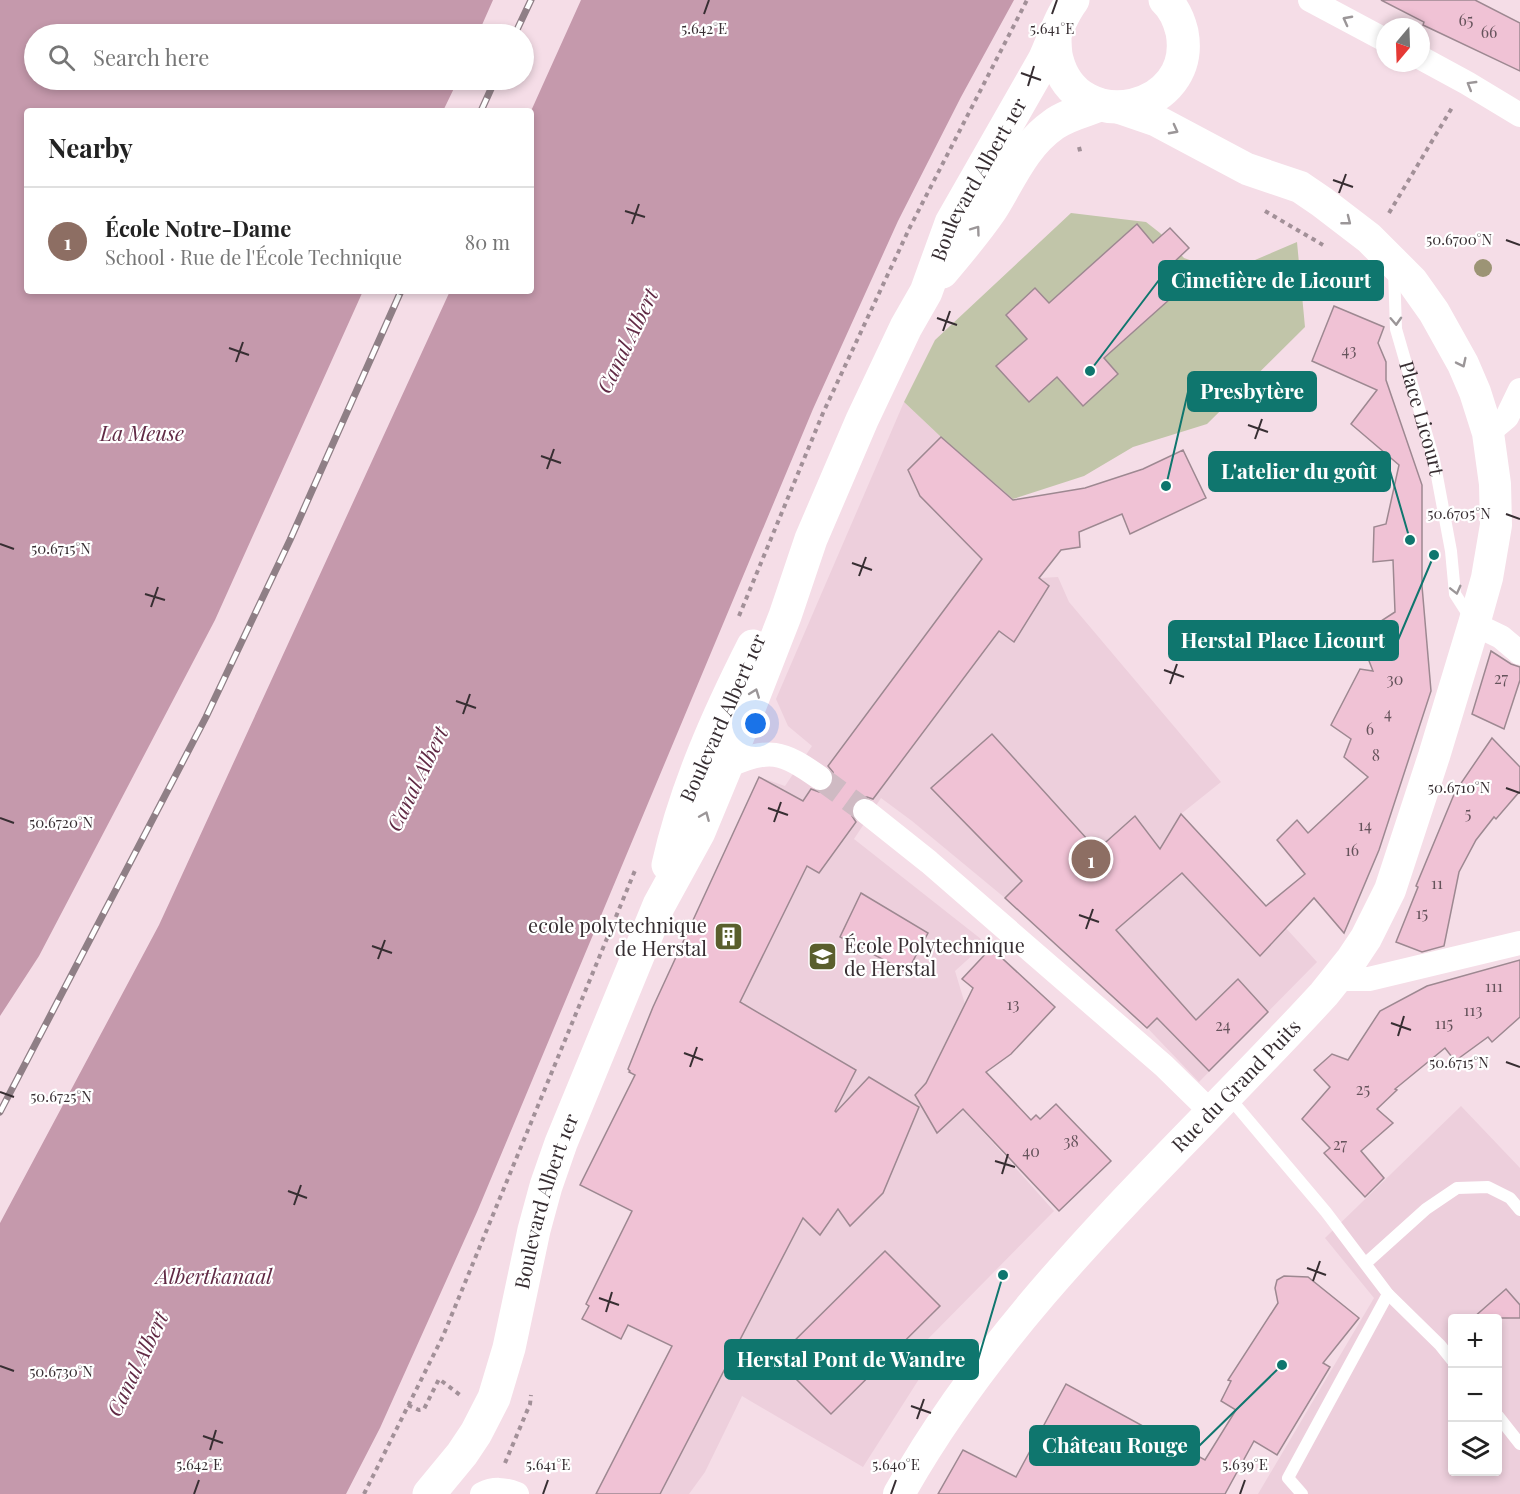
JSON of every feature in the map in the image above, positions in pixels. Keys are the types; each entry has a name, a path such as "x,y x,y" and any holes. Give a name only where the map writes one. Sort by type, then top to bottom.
{"main road":[{"name":"Boulevard Albert 1er","path":"926,292 951,223 1044,60 1055,36 1061,15 1073,0"},
{"name":"Boulevard Albert 1er","path":"429,1494 466,1447 494,1398 507,1356 534,1230 561,1143 659,905 699,832 785,616 811,539 906,327 926,292 973,235 1026,150 1040,135 1054,124 1110,107 1140,105 1158,95 1172,81 1181,62 1184,42 1180,22 1171,4"},
{"path":"1055,36 1056,58 1065,79 1080,95 1110,107"},
{"name":"Boulevard Albert 1er","path":"659,905 678,823 707,748 739,674 771,610 811,539"}],"street":[{"path":"1310,0 1376,35"},
{"path":"1430,63 1467,82 1520,115"},
{"path":"1110,107 1155,120 1247,169 1299,187 1370,238 1422,294 1444,328 1475,392 1488,433 1495,484 1496,525 1487,578 1474,624 1501,637 1520,653"},
{"path":"1488,433 1507,417 1520,390"},
{"name":"Rue du Grand Puits","path":"898,1494 944,1419 1006,1335 1092,1239 1337,979 1366,938 1390,890 1474,624"},
{"path":"726,767 745,758 765,753 793,759 820,778"},
{"path":"865,811 929,862 1164,1066 1220,1105"},
{"path":"1337,979 1370,979 1520,943"}],"lane":[{"name":"Place Licourt","path":"1394,263 1396,329 1434,460 1451,551 1455,594 1474,624"},
{"path":"1220,1105 1326,1212 1388,1294 1448,1355"},
{"path":"1366,1263 1426,1209 1457,1188 1488,1186 1510,1198 1520,1210"},
{"path":"1302,1494 1288,1478 1388,1294"},
{"path":"1502,1422 1520,1444"}],"path":[{"path":"1370,238 1385,219 1467,82"},
{"path":"408,1405 419,1410 424,1409 439,1379 461,1396"},
{"path":"498,1492 530,1404 531,1394"}],"shaded area":[{"name":"École Polytechnique de Herstal","path":"904,402 1013,499 1051,563 1040,578 1058,577 1069,602 1221,782 1181,814 1317,962 1199,1082 1136,1016 1005,898 881,798 854,839 986,943 955,971 965,1004 933,1076 1054,1211 926,1341 935,1354 863,1467 742,1396 705,1472 689,1494 596,1494 738,1216 640,1330 628,1325 621,1339 582,1319 588,1306 586,1304 632,1211 580,1185 635,1075 628,1069 653,1007 759,777 785,786 812,746 788,726 776,699"},
{"path":"1461,1106 1520,1168 1520,1494 1258,1494 1374,1298 1325,1238"}],"green space":[{"path":"1071,213 1146,222 1184,258 1215,269 1248,263 1297,242 1305,327 1207,424 1133,447 1084,476 1013,499 904,402 935,340"}],"water":[{"name":"La Meuse","path":"0,0 493,0 482,24 24,24 24,90 453,90 444,108 24,108 24,294 362,294 215,620 39,956 0,1016"},
{"name":"Albertkanaal","path":"581,0 1014,0 961,97 898,221 813,409 477,1212 380,1428 346,1494 0,1494 0,1223 159,925 449,294 534,294 532,108"}],"building":[{"path":"1381,0 1475,0 1520,23 1520,71 1430,28 1430,18 1416,18"},
{"path":"1137,224 1153,243 1170,228 1189,248 1172,264 1189,282 1104,358 1118,374 1083,406 1057,377 1029,402 996,366 1027,339 1006,315 1035,288 1049,303"},
{"path":"1334,306 1384,327 1378,343 1386,362 1386,380 1422,485 1422,586 1431,691 1379,850 1344,933 1314,898 1260,956 1182,873 1116,930 1196,1020 1238,979 1268,1012 1209,1071 1157,1018 1147,1028 1005,898 1022,881 931,788 992,734 1097,850 1135,816 1160,849 1181,814 1266,906 1305,874 1277,840 1297,820 1308,833 1368,777 1344,757 1351,739 1331,725 1360,669 1373,671 1362,643 1366,641 1364,632 1395,612 1393,560 1373,562 1374,527 1386,524 1399,465 1351,424 1377,390 1312,361"},
{"name":"ecole polytechnique de Herstal","path":"941,437 1013,500 1085,488 1143,469 1183,450 1206,498 1130,534 1122,514 1079,532 1080,547 1061,550 1039,578 1049,586 1014,642 999,631 873,799 860,798 854,803 851,808 856,822 819,873 807,866 740,1002 856,1070 836,1112 869,1077 919,1107 883,1193 850,1226 838,1209 820,1235 803,1218 660,1494 596,1494 672,1346 628,1325 621,1339 582,1319 589,1306 586,1304 632,1211 580,1185 635,1075 628,1069 653,1007 759,777 803,801 811,789 819,792 826,791 834,779 833,772 828,766 982,559 920,496 908,470"},
{"path":"1491,651 1520,667 1520,680 1504,729 1472,714"},
{"path":"1492,738 1520,767 1520,791 1496,819 1494,817 1476,840 1459,872 1444,946 1422,952 1396,942 1418,887 1416,886 1455,792"},
{"path":"861,893 928,933 907,972 840,937"},
{"path":"991,948 1055,1007 1011,1054 986,1072 1031,1120 1036,1115 1040,1119 1056,1104 1111,1161 1059,1211 963,1109 937,1133 915,1095 926,1083 973,988 962,979"},
{"path":"1520,960 1520,1017 1492,1042 1488,1037 1455,1061 1445,1048 1395,1089 1397,1090 1377,1109 1393,1123 1361,1151 1384,1178 1365,1197 1324,1153 1330,1148 1302,1119 1330,1087 1314,1070 1332,1054 1348,1060 1380,1011 1427,986"},
{"path":"885,1251 940,1306 831,1414 776,1359"},
{"path":"1284,1276 1308,1277 1359,1318 1323,1363 1330,1367 1277,1455 1254,1441 1225,1494 938,1494 963,1450 1016,1477 1066,1384 1205,1460 1236,1410 1221,1401 1231,1381 1228,1380 1278,1303 1275,1288 1277,1280"},
{"path":"1506,1289 1520,1305 1520,1318 1502,1318 1502,1314 1478,1314"}],"tunnel":[{"path":"820,778 865,811"}],"railway":[{"path":"520,24 531,0"},
{"path":"482,108 490,90"},
{"path":"0,1112 206,717 290,540 400,294"}],"place":[{"name":"Cimetière de Licourt","path":"1090,371"},
{"name":"Presbytère","path":"1166,486"},
{"name":"L'atelier du goût","path":"1410,540"},
{"name":"Herstal Place Licourt","path":"1434,555"},
{"name":"École Notre-Dame","path":"1091,859"},
{"name":"ecole polytechnique de Herstal","path":"728,937"},
{"name":"École Polytechnique de Herstal","path":"823,957"},
{"name":"Herstal Pont de Wandre","path":"1003,1275"},
{"name":"Château Rouge","path":"1282,1365"}],"water label":[{"name":"Canal Albert","path":"628,341"},
{"name":"Canal Albert","path":"418,779"},
{"name":"Canal Albert","path":"138,1364"}]}
